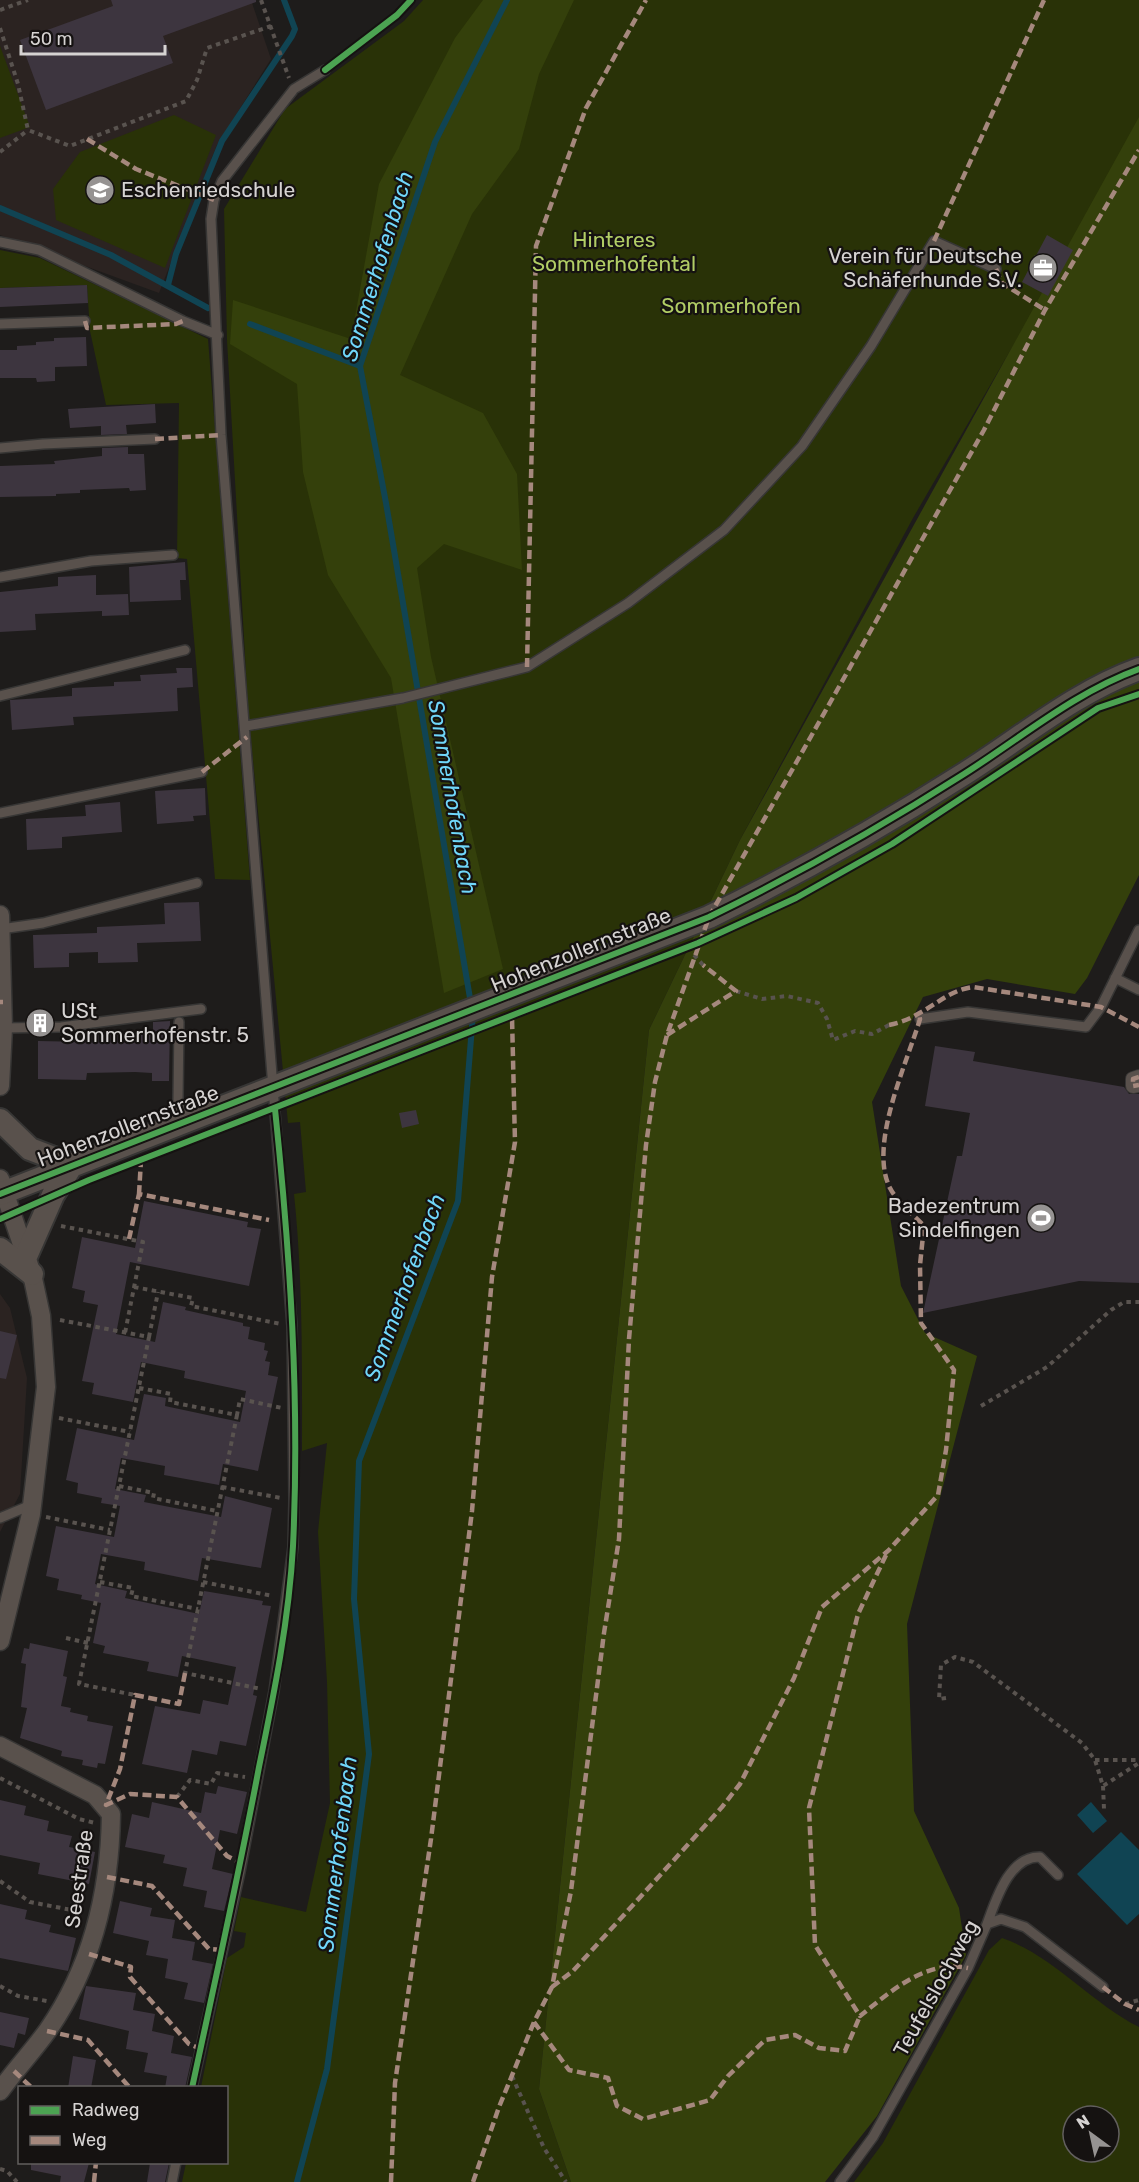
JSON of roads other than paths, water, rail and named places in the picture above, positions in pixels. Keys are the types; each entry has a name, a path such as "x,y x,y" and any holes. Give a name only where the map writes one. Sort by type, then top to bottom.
{"street":[{"name":"Hohenzollernstraße","path":"1,1188 72,1165 273,1089 692,924 778,884 910,808 1080,697 1115,677 1139,669"},
{"path":"0,1086 3,1028 1,922"},
{"path":"1139,1077 1133,1079 1133,1086 1139,1085"},
{"path":"0,1120 30,1149 72,1165 53,1195 30,1264"},
{"path":"0,1641 31,1509 46,1386 41,1316 30,1264 1,1188"},
{"path":"0,1249 30,1264"},
{"name":"Seestraße","path":"0,1746 84,1788 106,1804 111,1814 100,1916 89,1954 65,2004 0,2091"}],"lane":[{"path":"192,2086 240,1872 274,1691 293,1547 295,1410 292,1326 246,726 221,435 211,219 214,200 222,181 294,89 325,70"},
{"path":"246,726 403,698 527,667 628,603 724,530 802,446 871,346 934,241 996,269"},
{"path":"0,242 39,250 183,321 218,335"},
{"path":"0,324 85,321"},
{"path":"0,448 155,440"},
{"path":"0,577 91,561 173,555"},
{"path":"0,696 185,650"},
{"path":"0,813 202,772"},
{"path":"1,922 43,923 197,883"},
{"path":"920,1019 968,1012 1086,1027 1101,1008 1139,930"},
{"path":"1115,978 1139,990"},
{"path":"3,1028 61,1027 201,1009"},
{"path":"179,1022 178,1100 182,1123"},
{"path":"0,1518 31,1509"},
{"path":"987,1924 1000,1891 1014,1870 1026,1860 1040,1857 1058,1875"},
{"name":"Teufelslochweg","path":"840,2182 873,2137 968,1968 987,1924 1001,1920 1025,1927 1103,1987"},
{"path":"172,2182 176,2164"}],"water":[{"path":"1091,1802 1107,1821 1093,1833 1077,1815"},
{"path":"1121,1832 1139,1850 1139,1914 1127,1925 1077,1874"}],"waterway":[{"path":"168,285 176,254 222,141 295,29 284,0"},
{"name":"Sommerhofenbach","path":"471,1004 386,503 360,366 435,142 507,0"},
{"path":"0,208 111,255 208,308"},
{"path":"250,324 360,366"},
{"name":"Sommerhofenbach","path":"297,2182 327,2069 369,1754 354,1599 359,1461 458,1201 473,1014"}],"place":[{"name":"Eschenriedschule","path":"100,190"},
{"name":"Verein für Deutsche Schäferhunde S.V.","path":"1043,268"},
{"name":"USt Sommerhofenstr. 5","path":"40,1023"},
{"name":"Badezentrum Sindelfingen","path":"1041,1218"}],"park label":[{"name":"Hinteres Sommerhofental","path":"614,252"},
{"name":"Sommerhofen","path":"731,306"}]}
